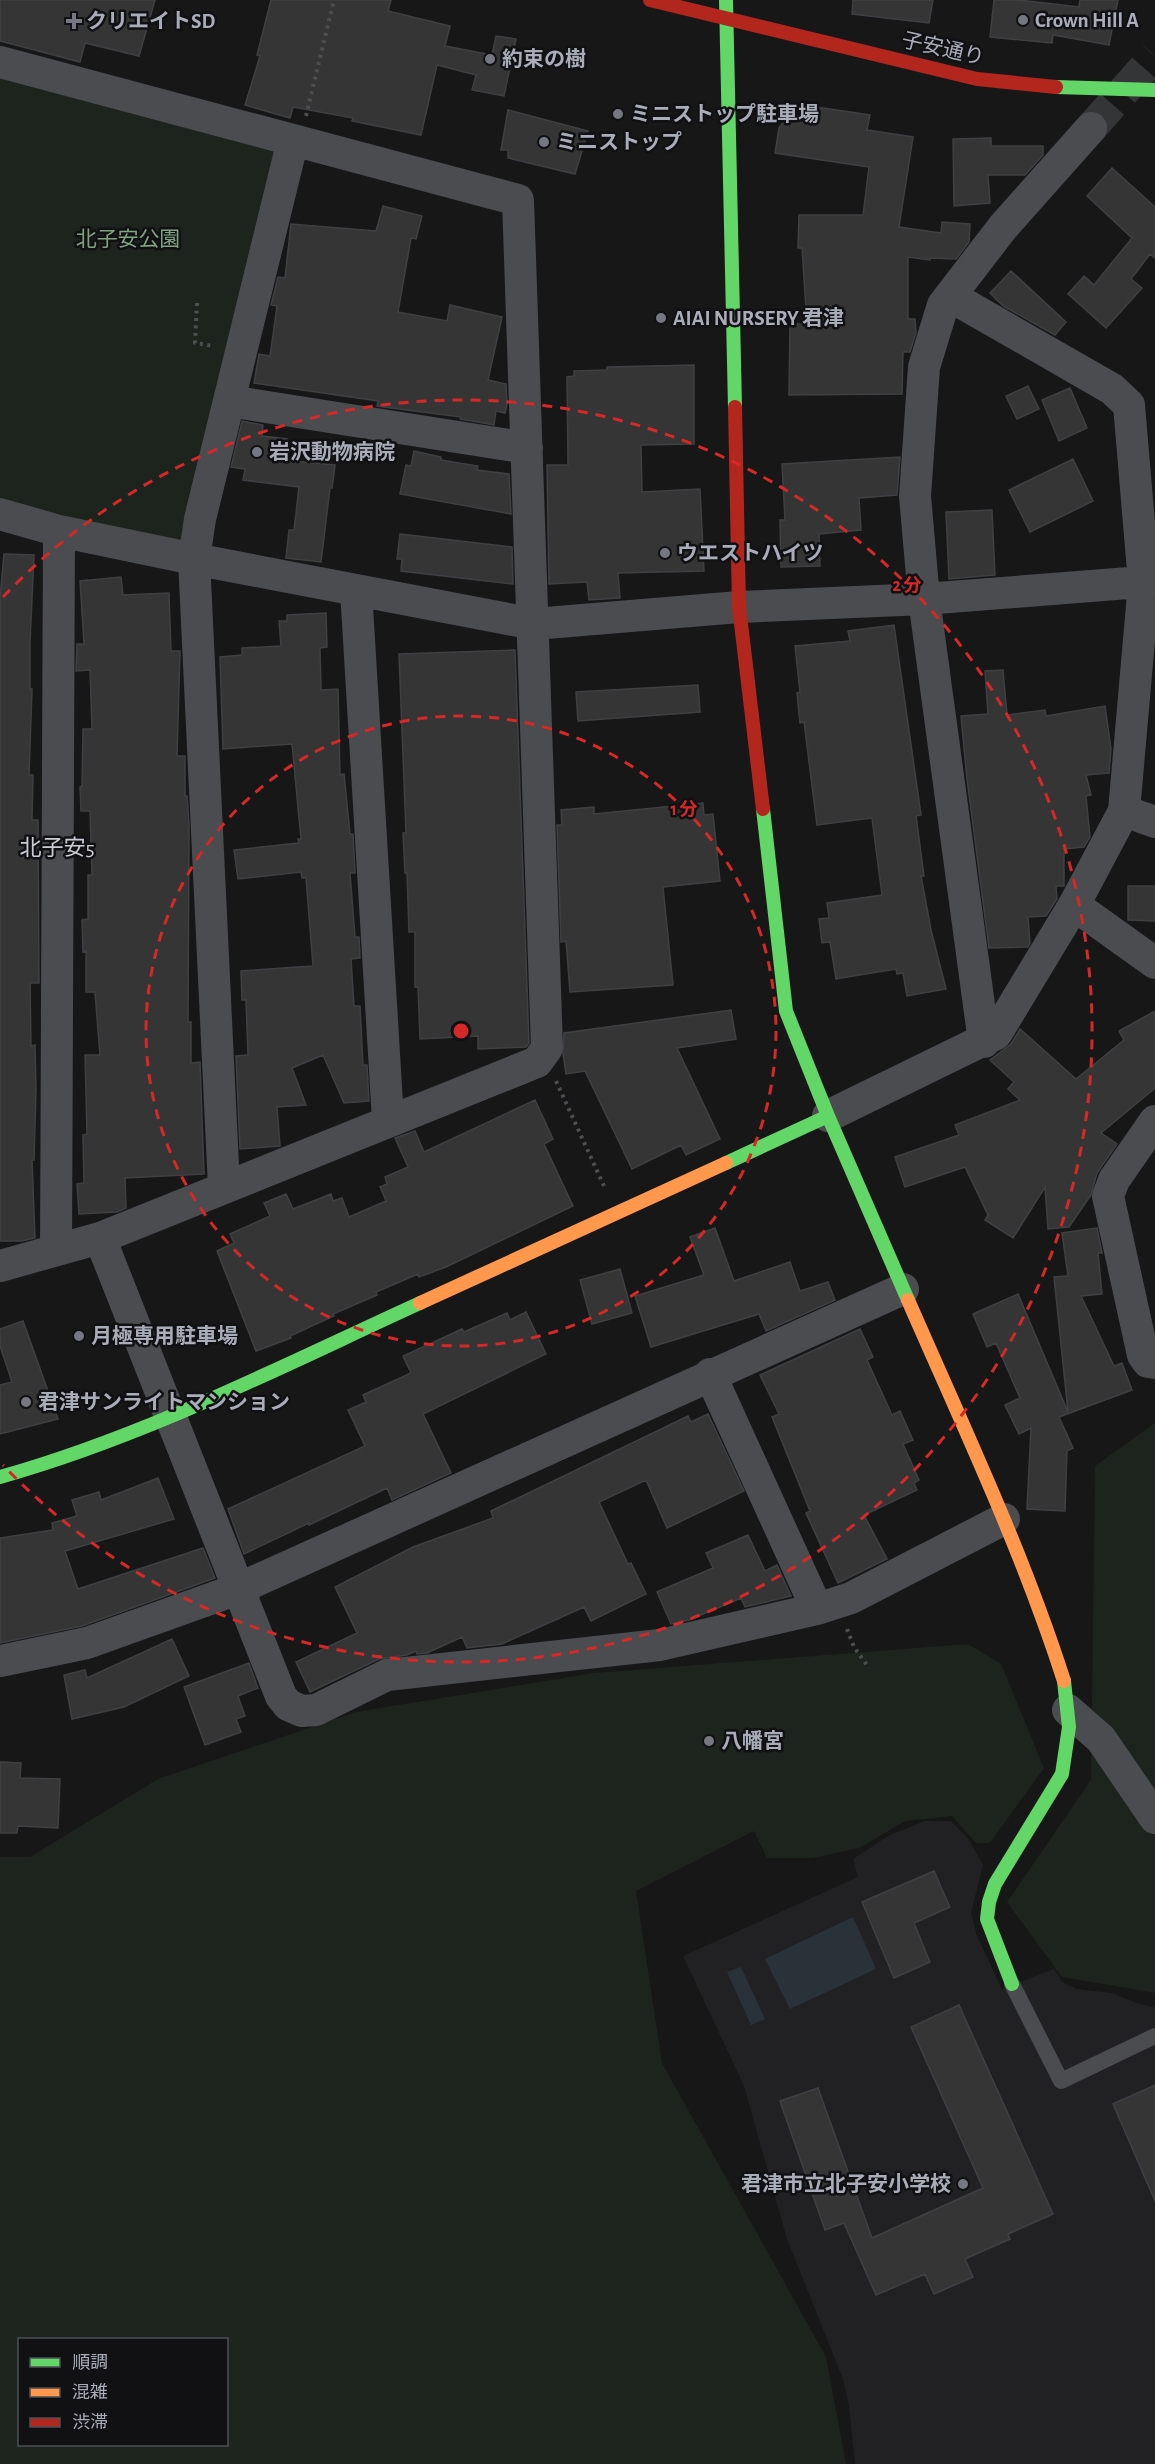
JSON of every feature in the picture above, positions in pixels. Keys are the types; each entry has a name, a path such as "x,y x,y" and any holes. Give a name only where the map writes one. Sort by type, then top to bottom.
{"street":[{"name":"子安通り","path":"650,0 977,79 1042,87 1155,90"},
{"path":"726,0 739,608 786,1011 828,1116 1004,1519 1062,1672 1068,1710 1069,1727 1062,1774 995,1884 988,1902 987,1919 1012,1984"},
{"path":"0,62 519,200 548,1048 537,1062 388,1120 100,1238 0,1266"},
{"path":"984,1042 924,599 915,496 924,367 943,305 1003,227 1091,128"},
{"path":"224,1187 194,560 200,519 296,141"},
{"path":"0,1477 53,1463 125,1437 171,1417 828,1116 984,1042 996,1034 1074,905 1124,811 1144,700 1150,582 1129,405 1112,389 950,296"},
{"path":"229,401 527,448"},
{"path":"0,514 59,531 194,560 534,624 739,608 924,599 1150,582"},
{"path":"56,1250 59,531"},
{"path":"356,590 388,1120"},
{"path":"1124,811 1155,822"},
{"path":"1074,905 1155,963"},
{"path":"1155,1121 1114,1180 1108,1196 1143,1355 1148,1362 1155,1363"},
{"path":"100,1238 281,1696 288,1705 302,1711 316,1710 387,1675 660,1645 827,1606 851,1598 1004,1519"},
{"path":"0,1661 87,1642 238,1589 710,1374 903,1289"},
{"path":"710,1374 827,1606"},
{"path":"1068,1710 1101,1739 1155,1818"}],"lane":[{"path":"1012,1984 1061,2081 1155,2036"}],"path":[{"path":"296,141 334,0"},
{"path":"197,303 195,343 241,351"},
{"path":"543,1053 606,1191"},
{"path":"827,1606 869,1668"}],"shaded area":[{"name":"君津市立北子安小学校","path":"924,1821 951,1821 970,1841 983,1865 971,1913 977,1936 1002,1989 1054,1969 1062,1982 1077,1989 1112,1993 1139,2004 1155,2007 1155,2464 855,2464 849,2406 843,2379 787,2239 744,2086 683,1956 858,1877 853,1859 888,1836"},
{"path":"853,1917 876,1969 790,2009 765,1959"},
{"path":"741,1967 765,2019 751,2025 727,1972"}],"green space":[{"name":"北子安公園","path":"0,72 275,149 189,536 176,549 0,500"},
{"path":"1155,1423 1155,1993 1062,1977 1007,1902 1091,1780 1095,1466"},
{"path":"968,1644 1001,1664 1044,1768 990,1843 976,1843 952,1816 905,1821 859,1848 813,1858 767,1858 754,1831 636,1891 662,2063 826,2357 846,2464 0,2464 0,1857 30,1857 158,1779 356,1712 594,1673"}],"building":[{"name":"クリエイトSD","path":"0,0 155,0 139,56 85,43 80,62 0,41"},
{"path":"271,0 391,0 388,11 450,26 445,46 492,55 496,36 516,39 504,96 472,90 476,75 437,65 421,135 352,121 353,118 293,107 290,118 245,105 260,56 257,55"},
{"path":"853,0 933,0 929,23 852,14"},
{"path":"994,0 1019,0 1079,7 1080,0 1118,0 1109,45 1053,35 1052,43 990,37"},
{"path":"802,105 870,115 867,130 913,137 899,227 941,233 942,222 970,224 969,242 956,259 930,258 930,260 908,257 908,319 915,319 916,333 910,352 903,352 902,394 789,395 790,324 807,324 802,248 798,248 799,215 863,215 869,167 775,153 779,128 788,116 800,117"},
{"name":"ミニストップ","path":"508,110 588,131 575,174 508,158 508,150 501,150"},
{"path":"991,138 991,146 1043,146 1043,155 1025,175 988,175 990,203 954,206 953,139"},
{"path":"1112,168 1155,207 1155,258 1150,254 1131,279 1142,288 1106,328 1068,294 1084,276 1094,285 1132,238 1087,196"},
{"path":"383,206 422,216 416,239 411,238 398,312 447,321 450,305 502,317 488,380 506,384 507,404 505,413 496,411 494,425 460,419 461,417 377,406 378,401 254,383 259,354 270,356 277,306 271,305 278,277 285,278 291,224 376,231"},
{"path":"1011,271 1066,322 1055,335 1003,306 990,293"},
{"path":"694,365 694,444 641,445 642,492 700,489 704,571 618,573 620,598 589,600 587,582 549,584 547,465 568,465 567,377 574,376 574,371 607,370 607,367"},
{"path":"1028,386 1039,409 1017,419 1006,396"},
{"path":"1070,388 1087,428 1059,441 1042,400"},
{"path":"242,421 263,425 262,436 287,439 284,460 335,465 321,562 286,558 289,530 294,530 299,487 243,480 245,469 231,467"},
{"path":"414,451 441,457 441,460 478,466 477,470 509,474 511,514 400,494 406,465 411,466"},
{"path":"900,457 897,495 859,498 861,530 819,534 820,566 781,567 780,520 785,520 782,464"},
{"path":"1073,459 1093,501 1030,532 1009,490"},
{"path":"992,510 995,575 949,579 946,512"},
{"path":"400,534 512,547 513,584 401,571 402,559 397,559"},
{"path":"4,554 34,555 30,643 30,689 32,689 29,775 33,775 32,820 38,820 39,983 30,983 31,1046 35,1045 36,1089 34,1160 32,1160 35,1238 22,1241 0,1241 0,598"},
{"path":"121,577 123,595 169,593 171,651 180,651 177,756 185,756 185,796 187,796 189,825 188,1022 191,1022 191,1063 200,1062 204,1174 125,1178 126,1208 117,1212 79,1214 77,1184 84,1183 83,1135 87,1134 85,1055 100,1055 95,992 86,992 86,951 83,952 82,920 88,919 88,875 92,875 90,811 81,811 80,787 82,786 83,729 92,729 90,670 76,671 77,644 84,644 80,581"},
{"path":"326,613 327,647 320,648 321,690 338,689 340,775 344,774 350,834 353,834 355,873 350,873 355,937 359,937 360,958 351,959 354,1006 360,1006 363,1065 367,1065 369,1101 344,1103 323,1055 292,1068 306,1105 277,1107 280,1146 240,1149 236,1056 248,1055 246,1000 242,1000 241,971 313,966 306,878 302,878 301,872 238,879 234,850 299,843 298,839 301,839 292,744 223,749 220,657 242,655 242,648 281,646 279,621 287,621 287,615"},
{"path":"894,625 921,815 916,816 924,876 921,876 931,930 946,989 907,996 903,973 897,974 896,969 836,979 830,942 822,943 819,919 829,918 827,903 882,895 872,818 817,825 804,722 800,723 797,693 800,692 795,646 850,641 848,631"},
{"path":"515,650 529,1043 526,1047 478,1049 478,1036 420,1039 418,987 415,987 415,932 409,932 407,873 405,873 403,833 406,833 399,654"},
{"path":"1003,670 1007,715 1045,710 1046,716 1105,706 1111,749 1109,773 1086,775 1091,795 1086,796 1090,837 1084,847 1064,849 1064,886 1056,886 1057,899 1046,916 1028,917 1030,943 1028,947 989,948 961,716 988,714 985,671"},
{"path":"698,685 700,712 578,721 576,692"},
{"path":"703,803 704,815 713,814 720,881 663,887 673,985 570,992 566,941 561,942 557,825 562,825 561,810 594,807 594,814"},
{"path":"1128,886 1155,886 1155,921 1128,920"},
{"path":"731,1010 736,1039 677,1048 720,1139 686,1155 681,1145 632,1169 585,1071 566,1074 563,1054 564,1033"},
{"path":"1155,1011 1155,1088 1101,1133 1117,1144 1097,1173 1091,1195 1069,1227 1048,1229 1045,1187 1013,1238 985,1220 988,1215 965,1167 905,1187 895,1157 959,1135 955,1125 1020,1100 1008,1089 1014,1082 990,1060 1011,1044 1020,1029 1076,1079 1124,1040 1119,1031"},
{"path":"535,1100 553,1139 544,1144 573,1206 446,1267 419,1277 418,1274 376,1292 377,1295 333,1314 334,1316 290,1336 291,1338 256,1351 217,1251 234,1243 230,1234 270,1216 264,1203 286,1194 293,1209 331,1194 333,1201 342,1198 349,1217 386,1201 380,1187 387,1184 385,1177 408,1167 395,1138 415,1131 424,1152"},
{"path":"715,1228 734,1281 790,1262 800,1291 828,1282 835,1300 766,1331 759,1314 651,1347 635,1296 704,1275 690,1237"},
{"path":"1097,1228 1102,1253 1098,1253 1102,1294 1081,1296 1114,1366 1122,1363 1132,1390 1059,1417 1073,1448 1067,1451 1065,1511 1027,1509 1031,1428 1019,1434 1005,1405 1020,1398 996,1343 987,1347 973,1314 1018,1294 1068,1412 1054,1277 1068,1276 1062,1233"},
{"path":"620,1269 632,1313 592,1324 580,1280"},
{"path":"526,1312 546,1354 423,1414 451,1473 392,1500 387,1488 244,1554 228,1509 365,1446 348,1410 366,1402 363,1395 411,1373 403,1356 462,1329 464,1332 507,1313 510,1320"},
{"name":"君津サンライトマンション","path":"23,1321 58,1419 0,1434 0,1385 12,1382 0,1346 0,1329"},
{"path":"860,1329 873,1357 867,1360 892,1415 900,1411 913,1440 903,1444 919,1480 914,1483 917,1490 864,1515 887,1559 838,1583 806,1513 810,1511 772,1417 779,1414 760,1375"},
{"path":"708,1414 744,1491 667,1528 646,1480 599,1502 628,1564 631,1563 646,1594 591,1621 584,1607 502,1644 467,1648 462,1637 427,1653 417,1654 416,1651 407,1655 379,1659 310,1692 296,1662 357,1633 335,1587 413,1547 493,1518 491,1511 688,1416 691,1422"},
{"path":"158,1478 174,1519 65,1551 78,1589 203,1548 215,1578 82,1626 0,1643 0,1538 53,1530 52,1523 77,1516 72,1500 99,1492 101,1500"},
{"path":"748,1535 765,1571 777,1565 791,1596 745,1607 741,1598 689,1620 671,1624 657,1592 713,1568 706,1553"},
{"path":"172,1639 189,1676 124,1707 72,1719 64,1675 85,1670 87,1678"},
{"path":"249,1663 258,1688 238,1696 245,1716 236,1719 241,1732 205,1745 184,1687"},
{"path":"0,1762 21,1763 20,1778 60,1779 58,1828 18,1826 17,1833 0,1833"},
{"path":"934,1871 950,1907 914,1923 930,1962 894,1978 862,1902"},
{"path":"959,2005 1053,2214 1008,2234 1010,2239 965,2259 973,2277 934,2294 925,2274 876,2295 844,2223 825,2230 780,2101 818,2088 872,2238 983,2188 911,2027"},
{"path":"1155,2085 1155,2201 1113,2104"}],"tunnel":[{"path":"1091,128 1155,56"}],"traffic: fast":[{"path":"726,0 735,407"},
{"path":"1056,87 1155,90"},
{"path":"763,809 786,1011 828,1116 908,1300"},
{"path":"726,1163 828,1116"},
{"path":"0,1477 161,1421 420,1303"},
{"path":"1012,1984 987,1919 989,1902 995,1884 1062,1774 1069,1727 1064,1681"}],"traffic: slow":[{"path":"420,1303 726,1163"},
{"path":"908,1300 1011,1536 1064,1681"}],"traffic: jam":[{"path":"650,0 977,79 1056,87"},
{"path":"735,407 739,607 763,809"}],"place":[{"name":"Crown Hill A","path":"1023,20"},
{"name":"クリエイトSD","path":"74,21"},
{"name":"約束の樹","path":"490,59"},
{"name":"ミニストップ駐車場","path":"618,114"},
{"name":"ミニストップ","path":"544,142"},
{"name":"AIAI NURSERY 君津","path":"661,318"},
{"name":"岩沢動物病院","path":"257,452"},
{"name":"ウエストハイツ","path":"665,553"},
{"name":"月極専用駐車場","path":"79,1336"},
{"name":"君津サンライトマンション","path":"26,1402"},
{"name":"八幡宮","path":"709,1741"},
{"name":"君津市立北子安小学校","path":"963,2184"}],"district":[{"name":"北子安5","path":"57,848"}]}
